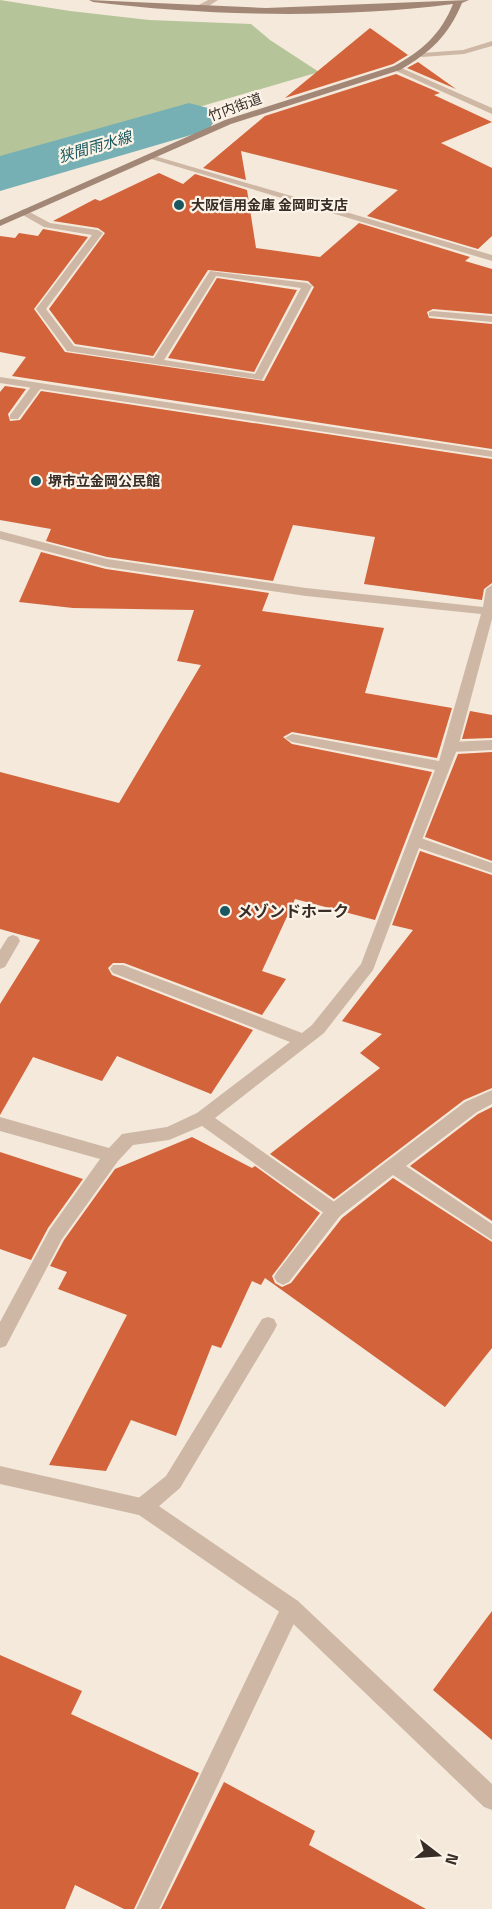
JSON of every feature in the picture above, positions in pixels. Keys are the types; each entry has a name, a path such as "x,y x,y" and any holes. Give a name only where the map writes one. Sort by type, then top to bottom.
{"street":[{"path":"93,0 198,9 312,11 462,0"},
{"path":"198,9 214,0"},
{"name":"竹内街道","path":"0,223 228,122 397,68 422,55 441,37 462,0"},
{"path":"422,55 464,52 492,43"},
{"path":"397,68 492,111"},
{"path":"151,156 492,258"},
{"path":"24,212 47,225 98,233 41,309 71,349 258,378 307,286 213,273 157,362"},
{"path":"433,314 492,319"},
{"path":"0,380 492,454"},
{"path":"14,417 37,386"},
{"path":"0,535 107,564 306,592 490,611"},
{"path":"0,1340 56,1234 112,1156 128,1139 169,1133 204,1118 318,1029 368,966 451,747 490,611 492,589"},
{"path":"292,738 444,767"},
{"path":"451,747 492,746"},
{"path":"415,841 492,868"},
{"path":"0,963 13,941"},
{"path":"118,969 303,1040"},
{"path":"283,1277 334,1211 471,1107 492,1097"},
{"path":"204,1118 334,1211"},
{"path":"0,1124 112,1156"},
{"path":"393,1166 492,1233"},
{"path":"143,1507 173,1482 268,1325"},
{"path":"0,1475 143,1507 291,1608 492,1799"},
{"path":"147,1909 291,1608"}],"green space":[{"path":"0,0 149,20 251,24 270,40 319,72 0,165"}],"building":[{"path":"370,28 408,55 393,64 285,98"},
{"path":"418,62 456,89 407,68"},
{"path":"396,74 440,93 434,95 492,122 441,143 492,168 492,236 478,249 367,216 398,190 241,151 246,180 203,168 265,116"},
{"path":"159,173 183,184 195,174 247,190 256,248 320,257 359,223 470,257 465,261 492,269 492,314 433,309 427,312 429,318 492,324 492,449 12,376 26,357 0,352 0,236 15,238 19,233 38,236 43,229 88,237 34,309 65,352 264,381 314,287 308,281 208,270 153,356 75,344 49,309 105,233 98,228 53,221 95,199 100,201"},
{"path":"217,278 297,290 254,372 168,358"},
{"path":"5,386 26,389 8,414 10,421 20,420 41,391 492,459 492,583 484,589 482,600 364,584 375,537 293,525 273,581 107,557 46,541 51,529 0,520 0,392"},
{"path":"41,552 106,569 269,593 262,611 384,628 365,693 452,708 437,758 292,732 283,737 292,744 432,772 375,920 295,899 262,971 286,979 262,1015 124,963 113,963 108,968 112,975 253,1030 211,1094 117,1056 102,1081 33,1057 0,1115 0,1004 40,940 0,929 0,772 119,803 201,665 177,661 194,610 73,608 19,602"},
{"path":"470,711 492,715 492,738 462,739"},
{"path":"492,752 492,861 425,837 458,754"},
{"path":"420,851 492,875 492,1088 464,1100 334,1199 270,1154 380,1068 360,1053 382,1034 342,1021 413,930 392,925"},
{"path":"492,1107 492,1221 410,1166 478,1114"},
{"path":"192,1137 252,1168 255,1166 320,1213 272,1276 275,1283 282,1287 291,1283 342,1218 393,1178 492,1242 492,1348 445,1407 265,1278 261,1285 252,1281 221,1348 212,1345 176,1436 131,1420 106,1471 49,1465 127,1315 58,1289 67,1272 50,1266 64,1240 115,1169"},
{"path":"0,1152 83,1179 48,1228 31,1260 0,1249"},
{"path":"492,1611 492,1740 433,1690"},
{"path":"0,1655 82,1691 71,1714 199,1773 134,1909 124,1909 75,1885 65,1909 0,1909"},
{"path":"224,1782 315,1831 309,1845 426,1909 161,1909"}],"waterway":[{"name":"狭間雨水線","path":"0,174 189,119"}],"place":[{"name":"大阪信用金庫 金岡町支店","path":"179,205"},
{"name":"堺市立金岡公民館","path":"36,481"},
{"name":"メゾンドホーク","path":"225,911"}]}
